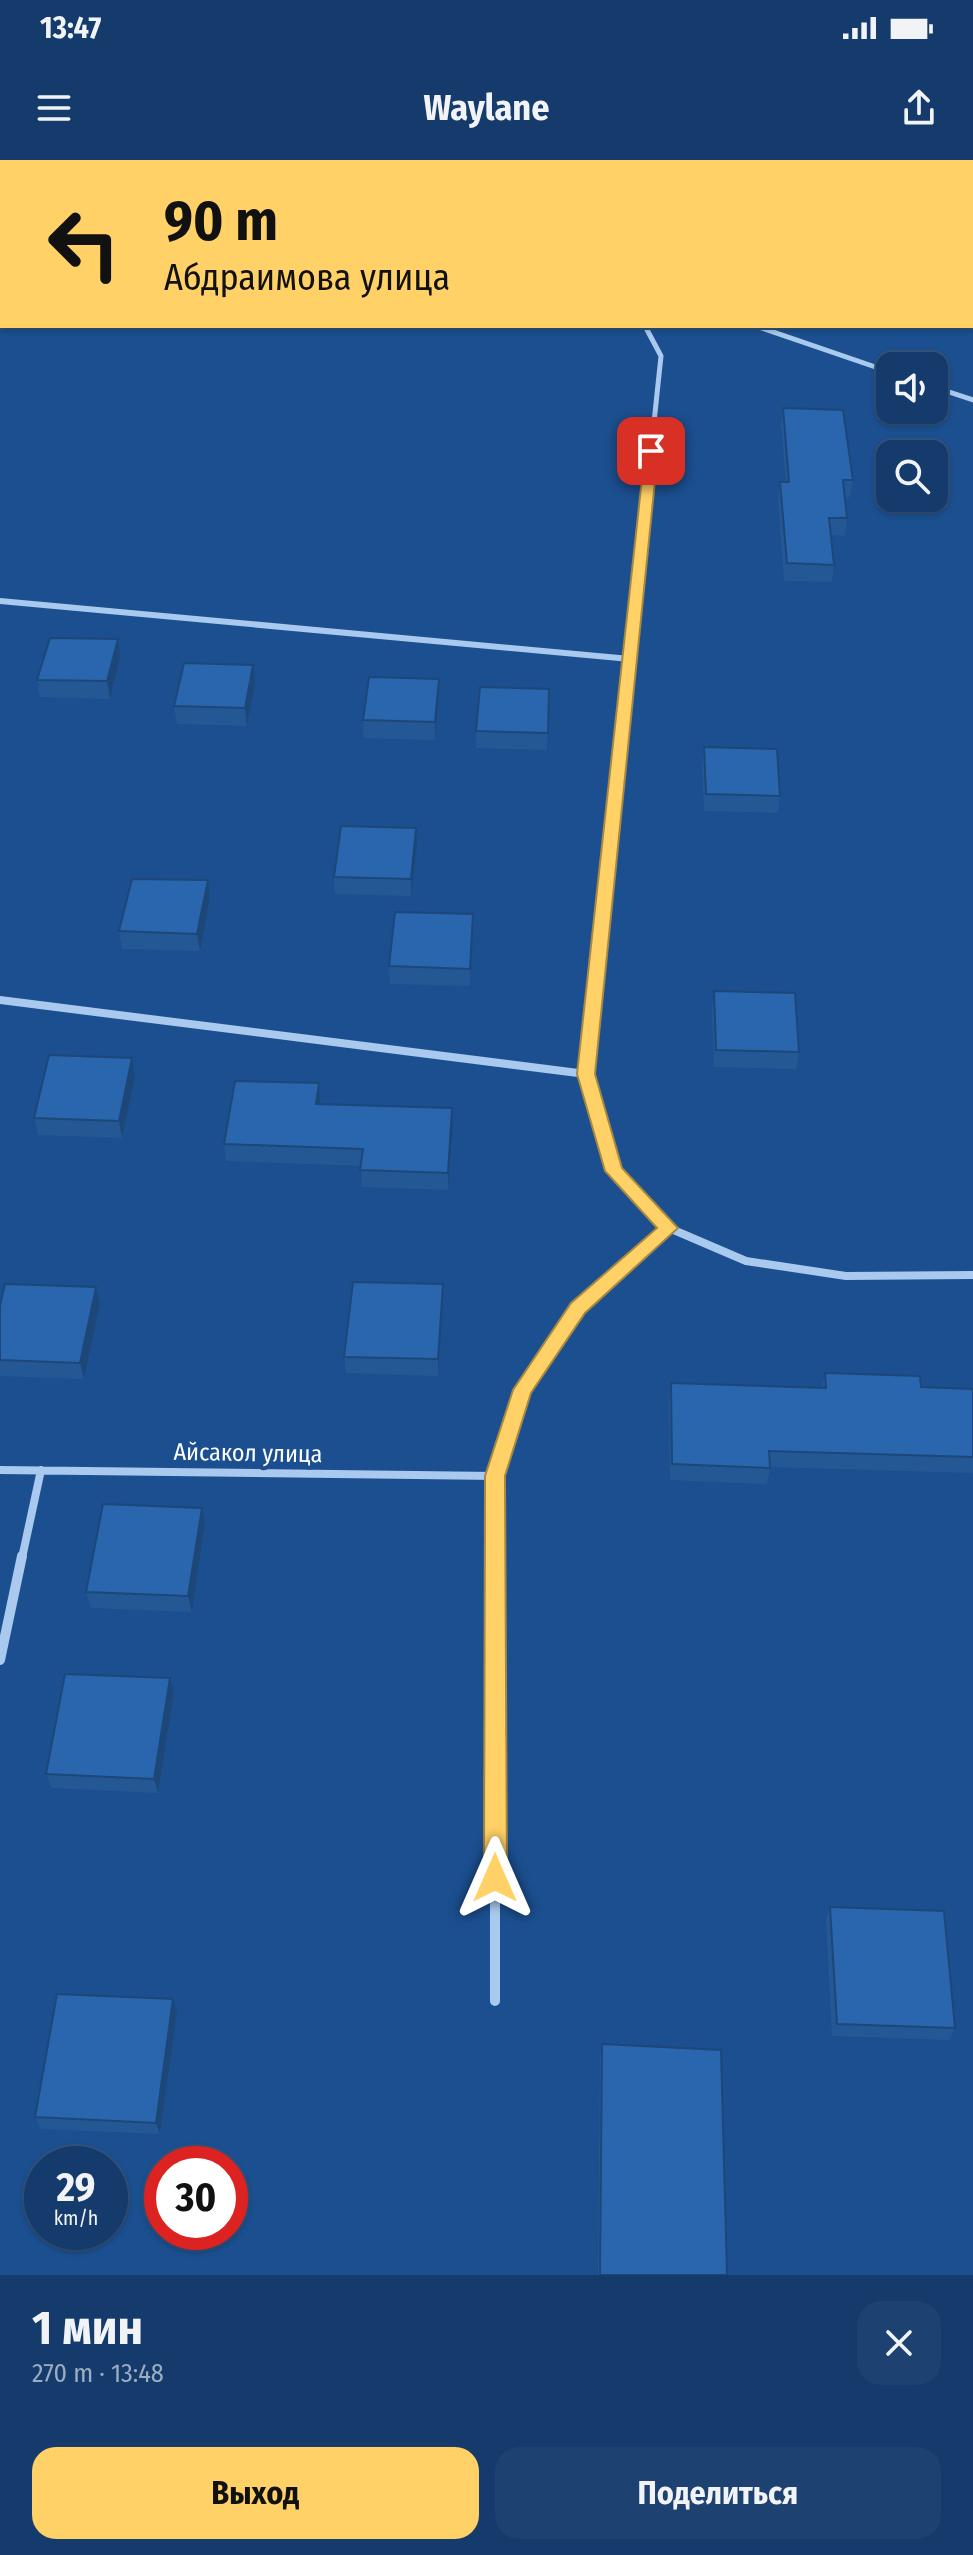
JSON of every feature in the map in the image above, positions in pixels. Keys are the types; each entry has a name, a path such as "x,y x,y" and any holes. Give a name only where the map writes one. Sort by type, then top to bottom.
{"street":[{"path":"646,328 661,356 586,1074 614,1171 669,1228 746,1261 846,1276 973,1275"},
{"path":"762,328 876,367"},
{"path":"948,392 973,400"},
{"path":"0,601 630,659"},
{"path":"0,1000 586,1074"},
{"path":"495,2001 495,1476 522,1390 578,1308 669,1228"},
{"name":"Айсакол улица","path":"0,1470 495,1476"},
{"path":"0,1660 41,1470"}],"building":[{"path":"783,408 843,410 853,480 843,480 847,518 829,518 834,565 787,563 780,482 789,482"},
{"path":"50,638 118,639 107,681 37,680"},
{"path":"184,663 253,665 245,708 174,706"},
{"path":"369,677 439,679 435,722 363,720"},
{"path":"480,687 549,689 548,733 476,731"},
{"path":"704,747 777,749 780,796 706,794"},
{"path":"341,826 416,828 411,879 334,877"},
{"path":"132,879 208,880 197,934 119,931"},
{"path":"395,912 473,914 470,969 389,966"},
{"path":"714,991 795,993 799,1052 716,1050"},
{"path":"49,1055 132,1058 119,1121 34,1118"},
{"path":"235,1081 319,1083 316,1104 452,1108 448,1173 360,1170 363,1149 224,1144"},
{"path":"353,1282 443,1284 438,1359 344,1357"},
{"path":"5,1284 96,1287 80,1363 0,1360 0,1305"},
{"path":"825,1373 920,1376 921,1387 973,1389 973,1457 769,1451 770,1468 672,1464 671,1383 826,1388"},
{"path":"103,1504 202,1508 188,1596 86,1592"},
{"path":"65,1674 170,1678 154,1779 46,1774"},
{"path":"830,1907 944,1911 955,2028 837,2024"},
{"path":"57,1994 173,1999 156,2123 35,2117"},
{"path":"602,2044 721,2050 727,2275 600,2275"}],"route":[{"path":"495,1878 495,1476 522,1390 578,1308 669,1228 614,1171 586,1074 651,451"}]}
